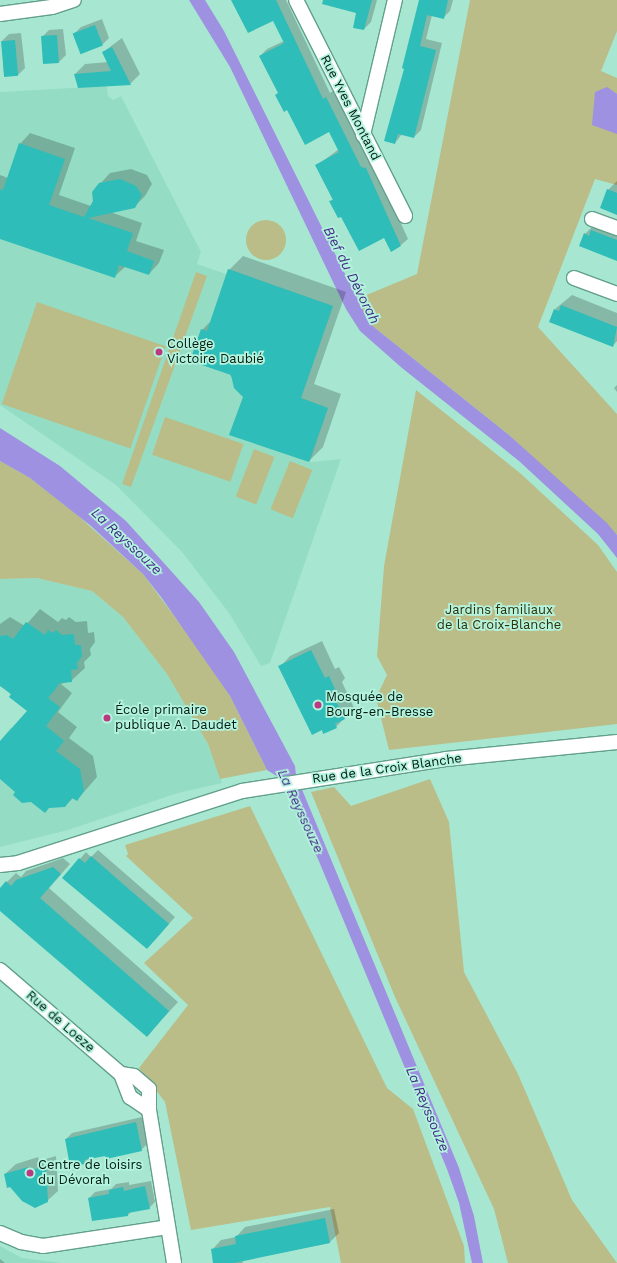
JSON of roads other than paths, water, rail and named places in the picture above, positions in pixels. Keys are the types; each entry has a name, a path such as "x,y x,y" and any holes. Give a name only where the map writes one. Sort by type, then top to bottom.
{"street":[{"path":"0,14 52,7 74,0"},
{"name":"Rue Yves Montand","path":"296,0 404,216"},
{"path":"363,135 395,0"},
{"path":"592,219 617,228"},
{"path":"574,278 617,294"},
{"name":"Rue de la Croix Blanche","path":"0,865 18,863 173,812 267,786 446,759 617,742"},
{"name":"Rue de Loeze","path":"0,970 121,1074 130,1097 149,1110"},
{"name":"Rue de Loeze","path":"121,1074 134,1076 149,1089 149,1110 174,1263"},
{"path":"0,1233 21,1242 43,1246 168,1228"}],"water":[{"path":"189,0 205,0 224,31 370,324 509,435 607,523 617,535 617,558 598,534 519,461 402,368 360,331 346,309 230,67"},
{"path":"607,87 617,94 617,134 592,125 595,92"},
{"name":"La Reyssouze","path":"0,428 60,466 126,521 199,602 234,652 295,766 296,775 459,1168 474,1216 483,1263 472,1263 459,1203 447,1169 318,859 280,778 267,770 230,696 161,597 143,574 91,526 30,478 0,461"}],"place":[{"name":"Collège Victoire Daubié","path":"159,352"},
{"name":"Mosquée de Bourg-en-Bresse","path":"318,705"},
{"name":"École primaire publique A. Daudet","path":"107,718"},
{"name":"Centre de loisirs du Dévorah","path":"30,1173"}],"water label":[{"name":"Bief du Dévorah","path":"352,275"}],"park label":[{"name":"Jardins familiaux de la Croix-Blanche","path":"499,618"}]}
